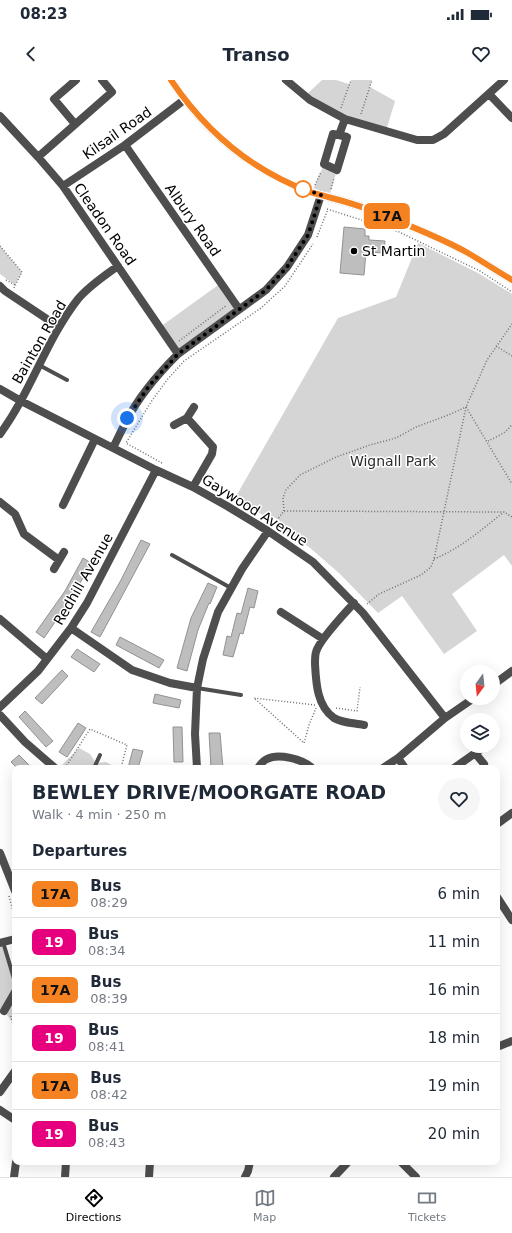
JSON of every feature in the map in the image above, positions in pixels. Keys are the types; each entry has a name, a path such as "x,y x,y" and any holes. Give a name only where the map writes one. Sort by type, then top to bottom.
{"street":[{"path":"76,80 54,99 76,124"},
{"path":"38,157 112,92 102,80"},
{"path":"171,80 184,100 224,142 260,168 281,180 312,192 386,216 430,234 468,253 512,280"},
{"path":"286,80 310,100 342,117 417,140 432,140 444,134 504,80"},
{"path":"489,94 512,118"},
{"name":"Kilsail Road","path":"63,186 125,145 184,100"},
{"name":"Cleadon Road","path":"0,116 3,126 38,157 63,186 178,354"},
{"path":"339,135 342,117"},
{"path":"333,134 347,137 337,170 324,164 333,134"},
{"name":"Albury Road","path":"125,145 239,309"},
{"path":"113,448 127,418 149,386 178,354 266,290 287,267 308,235 318,206 325,196"},
{"name":"Bainton Road","path":"0,434 12,418 60,327 79,299 98,280 118,266"},
{"path":"0,286 10,295 60,327"},
{"name":"Gaywood Avenue","path":"0,389 156,470 193,487 268,531 313,562 361,610 445,718"},
{"path":"174,425 187,418 194,407"},
{"path":"187,418 212,447 212,454 193,487"},
{"path":"63,505 95,439"},
{"name":"Redhill Avenue","path":"0,707 38,671 71,628 90,597 156,470"},
{"path":"0,502 15,514 24,534 59,560"},
{"path":"197,765 195,734 197,688 202,659 218,612 242,569 268,531"},
{"path":"54,569 64,552"},
{"path":"354,603 323,639 315,652 316,681 320,706 335,719 364,724"},
{"path":"282,612 323,639"},
{"path":"1,622 47,659"},
{"path":"71,628 132,670 170,684 197,688"},
{"path":"500,680 512,671"},
{"path":"388,765 398,758 445,718 464,705"},
{"path":"0,715 25,742 52,765"},
{"path":"458,765 476,753 484,764"},
{"path":"261,765 267,759 277,756 298,759 307,765"},
{"path":"398,758 403,765"},
{"path":"500,822 512,813"},
{"path":"0,854 12,884"},
{"path":"500,902 512,920"},
{"path":"2,942 12,940"},
{"path":"5,1011 12,998"},
{"path":"500,1046 512,1041"},
{"path":"0,1092 12,1075"},
{"path":"0,1110 12,1118"},
{"path":"14,1177 16,1165"},
{"path":"65,1177 66,1165"},
{"path":"148,1177 150,1165"},
{"path":"245,1177 249,1165"},
{"path":"338,1176 346,1165"},
{"path":"404,1165 416,1177"}],"lane":[{"path":"39,365 67,380"},
{"path":"172,555 231,588"},
{"path":"197,688 241,695"},
{"path":"95,765 100,755"},
{"path":"2,942 12,973"}],"path":[{"path":"342,117 351,80"},
{"path":"358,123 372,80"},
{"path":"312,192 324,164"},
{"path":"325,196 337,170"},
{"path":"318,206 399,232 480,271 512,292"},
{"path":"164,464 126,443 150,402 184,361 261,308 285,286 316,239 328,209"},
{"path":"0,246 22,272 10,295"},
{"path":"5,279 15,285"},
{"path":"172,345 234,300"},
{"path":"361,610 379,594 421,575 431,567 434,559 466,407 487,360 512,324"},
{"path":"496,346 512,356"},
{"path":"466,407 488,441 512,484"},
{"path":"268,531 284,510 283,498 286,490 300,475 336,457 396,438 416,427 452,414 466,407"},
{"path":"488,441 510,428 512,424"},
{"path":"284,510 504,512 512,517"},
{"path":"434,559 449,553 466,542 504,512"},
{"path":"320,706 309,725 304,743 254,698 320,706 357,711 360,687"},
{"path":"68,765 90,729 127,745 122,765"},
{"path":"5,1011 12,1022"}],"green space":[{"path":"322,80 336,80 349,84 351,80 372,80 370,87 395,101 386,131 338,116 305,96"},
{"path":"324,164 337,170 329,197 312,192"},
{"name":"Wignall Park","path":"418,243 478,273 512,294 512,566 504,555 452,594 477,631 444,654 402,596 378,613 340,574 309,547 283,529 278,519 266,517 235,498 338,318 396,297"},
{"path":"0,246 22,272 15,285 0,274"},
{"path":"221,283 239,309 178,354 160,327"},
{"path":"79,748 90,754 96,763 106,762 112,765 62,765"},
{"path":"3,942 12,971 12,1021 0,1009 0,943"}],"building":[{"name":"St Martin","path":"344,227 365,229 365,236 369,236 369,240 385,241 384,253 366,252 364,275 340,273"},
{"path":"141,540 150,544 100,637 91,632 121,580"},
{"path":"83,558 91,563 73,596 44,638 36,632 65,591"},
{"path":"208,583 217,587 198,630 187,671 177,668 191,618"},
{"path":"248,588 258,591 254,608 250,607 243,634 240,633 233,657 223,655 227,636 231,637 237,613 241,614"},
{"path":"120,637 164,660 159,668 116,645"},
{"path":"77,649 100,664 94,672 71,657"},
{"path":"62,670 68,676 42,704 35,698"},
{"path":"155,694 181,700 179,708 153,703"},
{"path":"25,711 53,741 46,747 19,717"},
{"path":"78,723 86,728 67,757 59,752"},
{"path":"173,727 182,727 183,762 174,762"},
{"path":"209,733 220,733 223,765 211,765"},
{"path":"133,749 143,751 139,765 129,765"},
{"path":"19,755 29,765 14,765 11,762"}],"bus line":[{"name":"17A","path":"171,80 184,100 224,142 260,168 281,180 312,192 386,216 430,234 468,253 512,280"}],"place":[{"name":"St Martin","path":"354,251"}],"route":[{"path":"127,418 149,386 172,359 209,330 266,290 287,267 308,235 321,195 302,188 303,189"}]}
